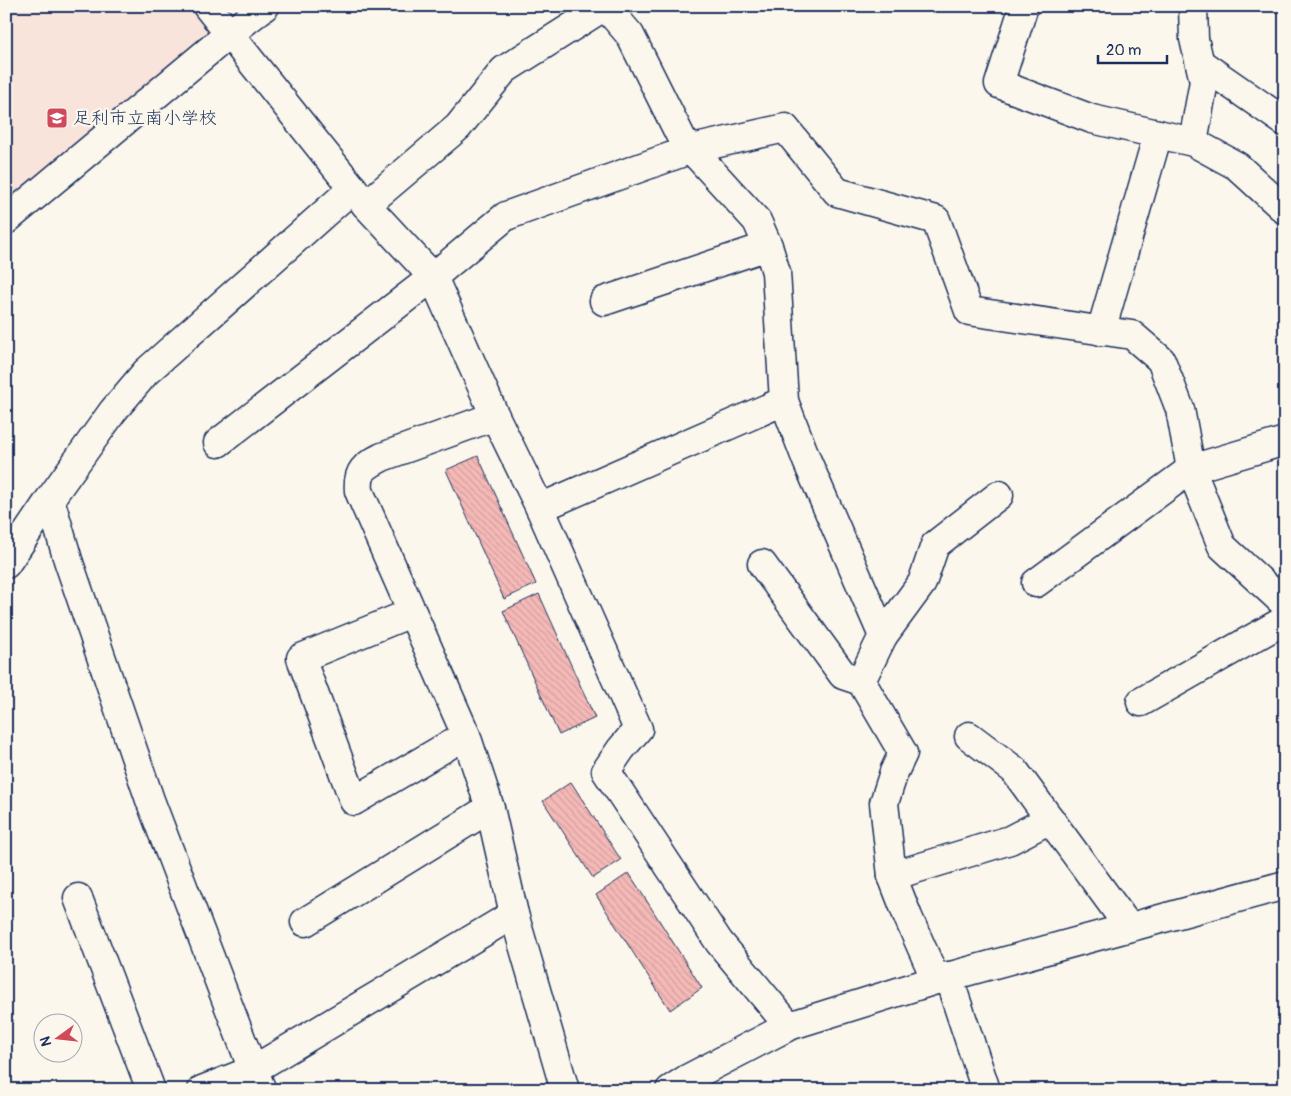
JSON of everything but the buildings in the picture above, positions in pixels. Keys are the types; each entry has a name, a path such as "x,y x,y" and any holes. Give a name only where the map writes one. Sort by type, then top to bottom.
{"street":[{"path":"207,6 360,196 433,277 495,416 540,508 638,729 606,771 719,942 789,1026"},
{"path":"6,220 265,6"},
{"path":"6,564 113,411 146,372 360,196 458,127 504,70 605,6 630,36 682,139 757,222 768,246 776,272 784,401 807,461 883,636"},
{"path":"1024,6 999,84 1092,119 1193,142 1237,166 1285,210"},
{"path":"1193,6 1194,39 1204,81 1193,142"},
{"path":"1200,63 1285,122"},
{"path":"218,443 433,277 506,216 692,150 785,128 837,192 936,220 969,310 1132,335 1161,360 1180,409 1191,469 1222,546 1285,604"},
{"path":"1101,330 1158,134"},
{"path":"604,301 768,246"},
{"path":"540,508 784,401"},
{"path":"495,416 382,457 366,465 360,473 358,482 359,491 466,735 490,808 514,914 565,1090"},
{"path":"1036,582 1191,469 1285,441"},
{"path":"861,681 883,636 922,582 935,545 998,495"},
{"path":"50,499 68,560 150,800 257,1080"},
{"path":"762,564 843,675 861,681 903,753 894,772 884,803 892,876 908,917 942,978 986,1090"},
{"path":"412,612 301,658 354,801 466,735"},
{"path":"1141,702 1285,620"},
{"path":"969,736 1014,770 1129,927"},
{"path":"305,922 490,808"},
{"path":"892,876 1010,840 1050,819"},
{"path":"670,1090 686,1079 789,1026 942,978 1285,885"},
{"path":"78,898 151,1090"},
{"path":"202,1090 257,1080 514,914"}],"shaded area":[{"name":"足利市立南小学校","path":"6,6 191,6 210,31 6,204"}],"place":[{"name":"足利市立南小学校","path":"57,118"}]}
